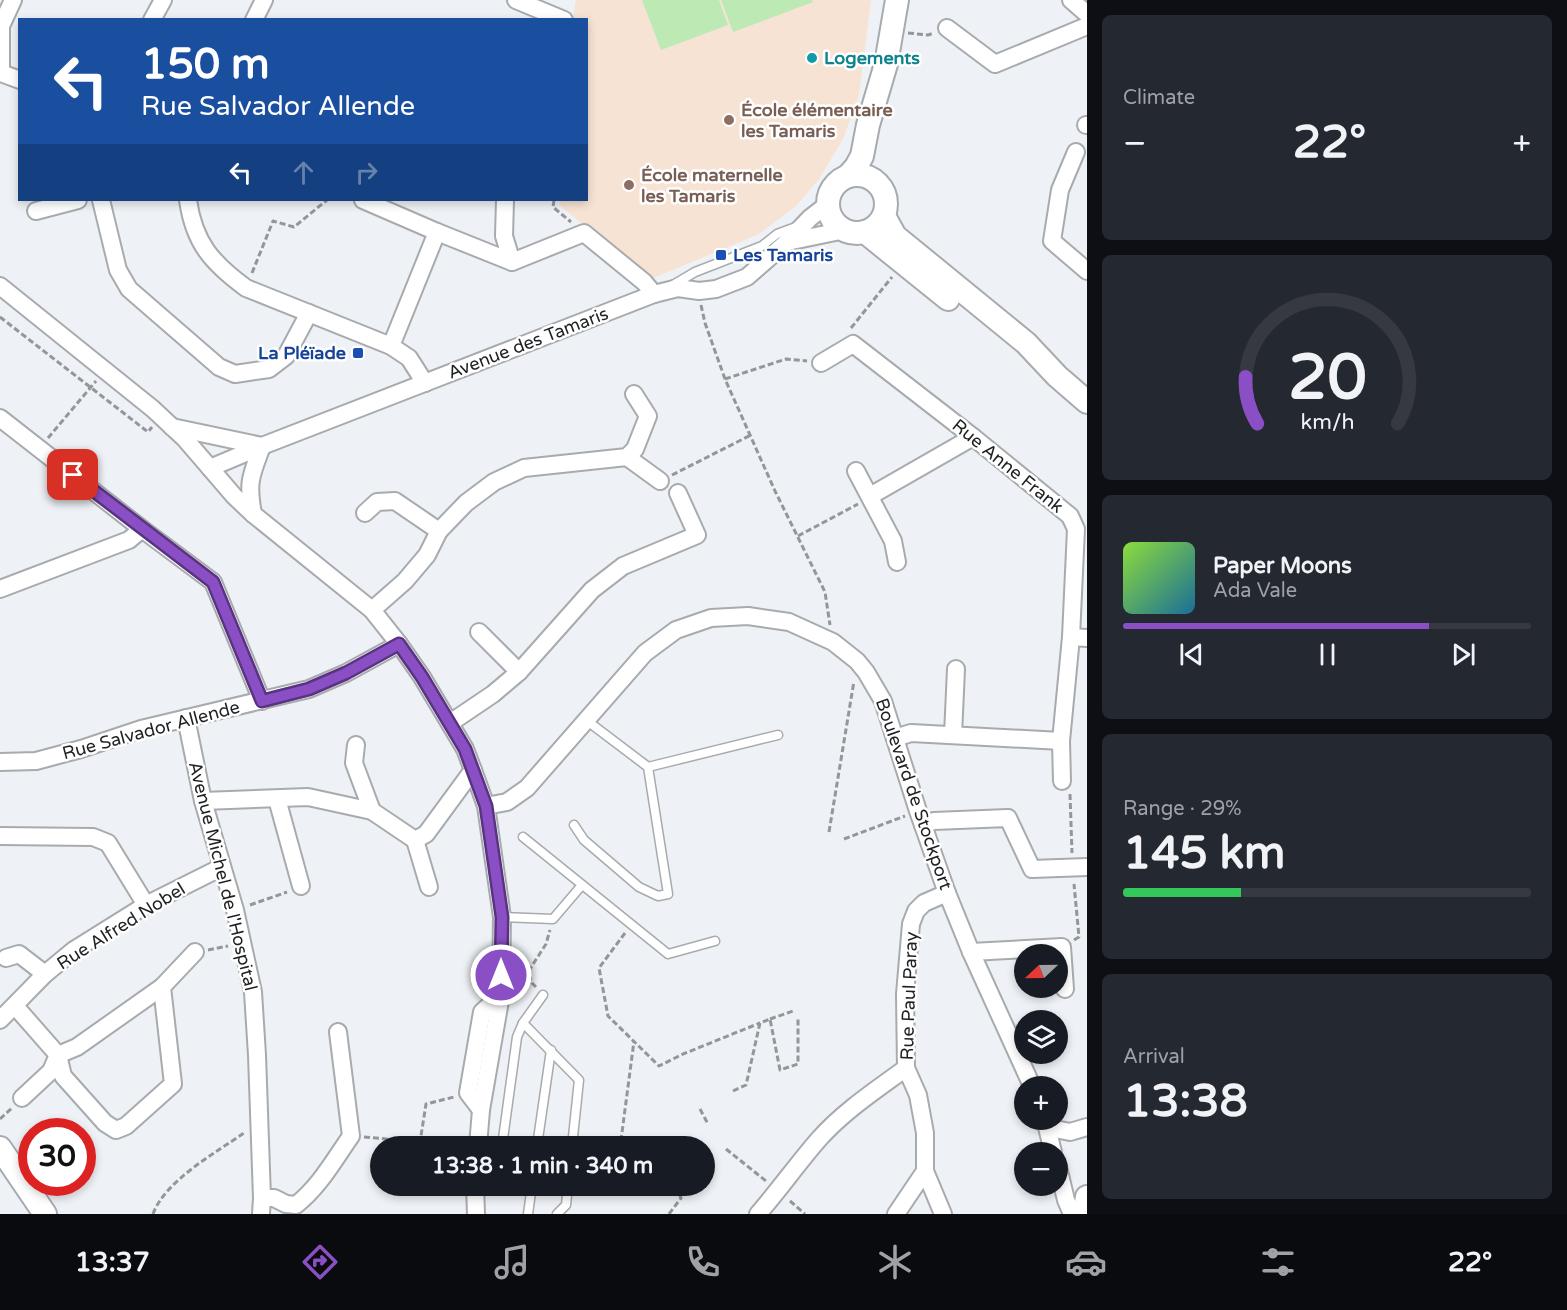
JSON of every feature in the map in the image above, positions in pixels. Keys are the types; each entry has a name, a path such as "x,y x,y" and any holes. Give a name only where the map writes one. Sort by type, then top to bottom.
{"street":[{"path":"13,0 1,26 1,74 18,79"},
{"path":"153,18 164,0"},
{"path":"255,18 264,0"},
{"path":"516,0 559,18"},
{"path":"848,176 862,156 868,125 886,63 897,0"},
{"path":"1071,0 1087,14"},
{"path":"947,27 995,64 1087,26"},
{"path":"855,231 876,226 884,216 886,208 887,201 879,175 876,101"},
{"path":"1076,152 1060,190 1052,241 1087,271"},
{"path":"882,187 878,182 860,174 848,176 837,182 828,197 832,219 838,226 855,231 903,263 980,325 1056,376 1087,402"},
{"path":"36,211 74,201"},
{"path":"101,201 118,270 129,289 219,367 236,374 269,369 286,356 309,313"},
{"path":"188,201 200,242 211,258 228,275 246,288 392,346 410,358 425,383"},
{"path":"365,201 512,262 584,233 644,282 660,292"},
{"path":"505,201 504,236 512,262"},
{"name":"Avenue des Tamaris","path":"210,468 660,292 678,288 699,291 716,289 747,277 828,204"},
{"path":"884,216 895,236 1026,343 1056,376"},
{"name":"Avenue des Tamaris","path":"787,242 855,231"},
{"path":"392,346 437,232"},
{"path":"0,286 166,422 185,439 234,496 253,514 372,610 422,677 465,749 486,806 502,917 501,994 481,1110 479,1136"},
{"path":"821,363 853,344"},
{"name":"Rue Anne Frank","path":"853,344 1070,516 1076,529 1079,638 1061,741 1062,781"},
{"path":"372,610 428,555 439,531 466,503 494,482 524,468 627,457 635,449 648,416 634,394"},
{"path":"0,418 213,582 262,701"},
{"path":"166,422 262,446 250,477 253,514"},
{"path":"870,496 973,437"},
{"path":"627,457 660,481"},
{"path":"856,471 893,542 897,562"},
{"path":"450,723 493,694 519,672 592,590 623,566 697,535 678,493"},
{"path":"365,513 377,502 395,501 439,531"},
{"path":"0,589 129,540 142,529"},
{"name":"Boulevard de Stockport","path":"486,806 507,802 527,788 645,653 676,630 711,618 748,616 789,622 833,642 866,672 883,701 947,893 1027,1076"},
{"path":"479,632 519,672"},
{"name":"Rue Salvador Allende","path":"0,762 36,761 141,729 309,689 346,673 399,644"},
{"path":"953,735 956,669"},
{"name":"Avenue Michel de l'Hospital","path":"186,718 203,801 235,910 253,992 262,1206"},
{"path":"896,738 911,733 1061,741"},
{"path":"356,745 354,763 372,811"},
{"path":"415,840 426,834 473,770"},
{"path":"203,801 308,797 372,811 415,840 429,887"},
{"path":"277,799 301,886"},
{"path":"921,818 934,821 1008,818 1032,869 1087,867"},
{"path":"0,836 93,837 108,843 146,905"},
{"name":"Rue Alfred Nobel","path":"0,1020 45,974 74,950 146,905 222,867"},
{"name":"Rue Paul Paray","path":"924,1171 925,1133 918,1095 906,1068 905,994 911,924 916,911 924,903 947,893"},
{"path":"971,952 1014,950"},
{"path":"22,1098 51,1071 58,1055 77,1047 162,987 195,952"},
{"path":"6,958 19,954 45,974"},
{"path":"15,1006 58,1055 63,1076 105,1123 116,1130 126,1126 173,1084 162,987"},
{"path":"481,1110 468,1093 482,1012 501,994"},
{"path":"262,1206 274,1198 286,1209 296,1205 323,1178 351,1136 338,1032"},
{"path":"758,1214 820,1138 862,1099 906,1068"},
{"path":"1060,1130 1070,1132 1087,1127"},
{"path":"0,1148 45,1214"},
{"path":"896,1214 924,1171"},
{"path":"924,1171 943,1214"},
{"path":"475,1196 476,1214"},
{"path":"1065,1196 1072,1214"},
{"path":"1084,1214 1087,1197"}],"lane":[{"path":"660,292 695,272 762,246 777,234 805,223"},
{"path":"574,825 584,840 639,887 658,896 668,894 648,767 586,720"},
{"path":"648,767 778,735"},
{"path":"523,837 668,954 716,941"},
{"path":"502,917 553,918 582,885"},
{"path":"503,1136 517,1037 543,995"},
{"path":"524,1023 579,1080 573,1136"},
{"path":"538,1136 551,1050"},
{"path":"528,1214 531,1196"},
{"path":"557,1214 566,1204 567,1196"}],"path":[{"path":"892,32 928,35 947,27"},
{"path":"246,288 273,221 294,227 326,201"},
{"path":"554,201 553,207 584,233"},
{"path":"853,344 850,330 903,263"},
{"path":"699,291 705,323 725,379 775,491 825,592 833,642"},
{"path":"0,317 148,432 166,422"},
{"path":"725,379 786,359 821,363"},
{"path":"39,448 105,370"},
{"path":"660,481 751,435"},
{"path":"797,536 870,496"},
{"path":"829,832 857,662"},
{"path":"844,839 921,818"},
{"path":"235,910 301,886"},
{"path":"543,995 532,983 528,972 546,944 553,918"},
{"path":"631,925 598,968 608,1016 659,1066 683,1054 793,1011"},
{"path":"195,952 242,943"},
{"path":"770,1019 780,1070 798,1064 798,1017"},
{"path":"733,1091 746,1085 760,1023"},
{"path":"622,1136 634,1041"},
{"path":"351,1136 420,1142 426,1104 468,1093"},
{"path":"700,1109 708,1124"},
{"path":"153,1214 156,1206 176,1181 260,1122"},
{"path":"669,1214 681,1198 680,1196"}],"shaded area":[{"path":"576,0 871,0 859,95 843,139 819,179 796,206 759,234 651,279 559,205 560,201 588,201 588,18 573,18"}],"green space":[{"path":"642,0 719,0 728,25 661,50"},
{"path":"721,0 812,0 813,2 733,32"}],"place":[{"name":"Logements","path":"812,58"},
{"name":"École élémentaire les Tamaris","path":"729,120"},
{"name":"École maternelle les Tamaris","path":"629,185"},
{"name":"Les Tamaris","path":"721,255"},
{"name":"La Pléïade","path":"358,353"}],"route":[{"path":"73,475 213,582 262,701 309,689 346,673 399,644 422,677 465,749 486,806 502,917 501,975"}]}
